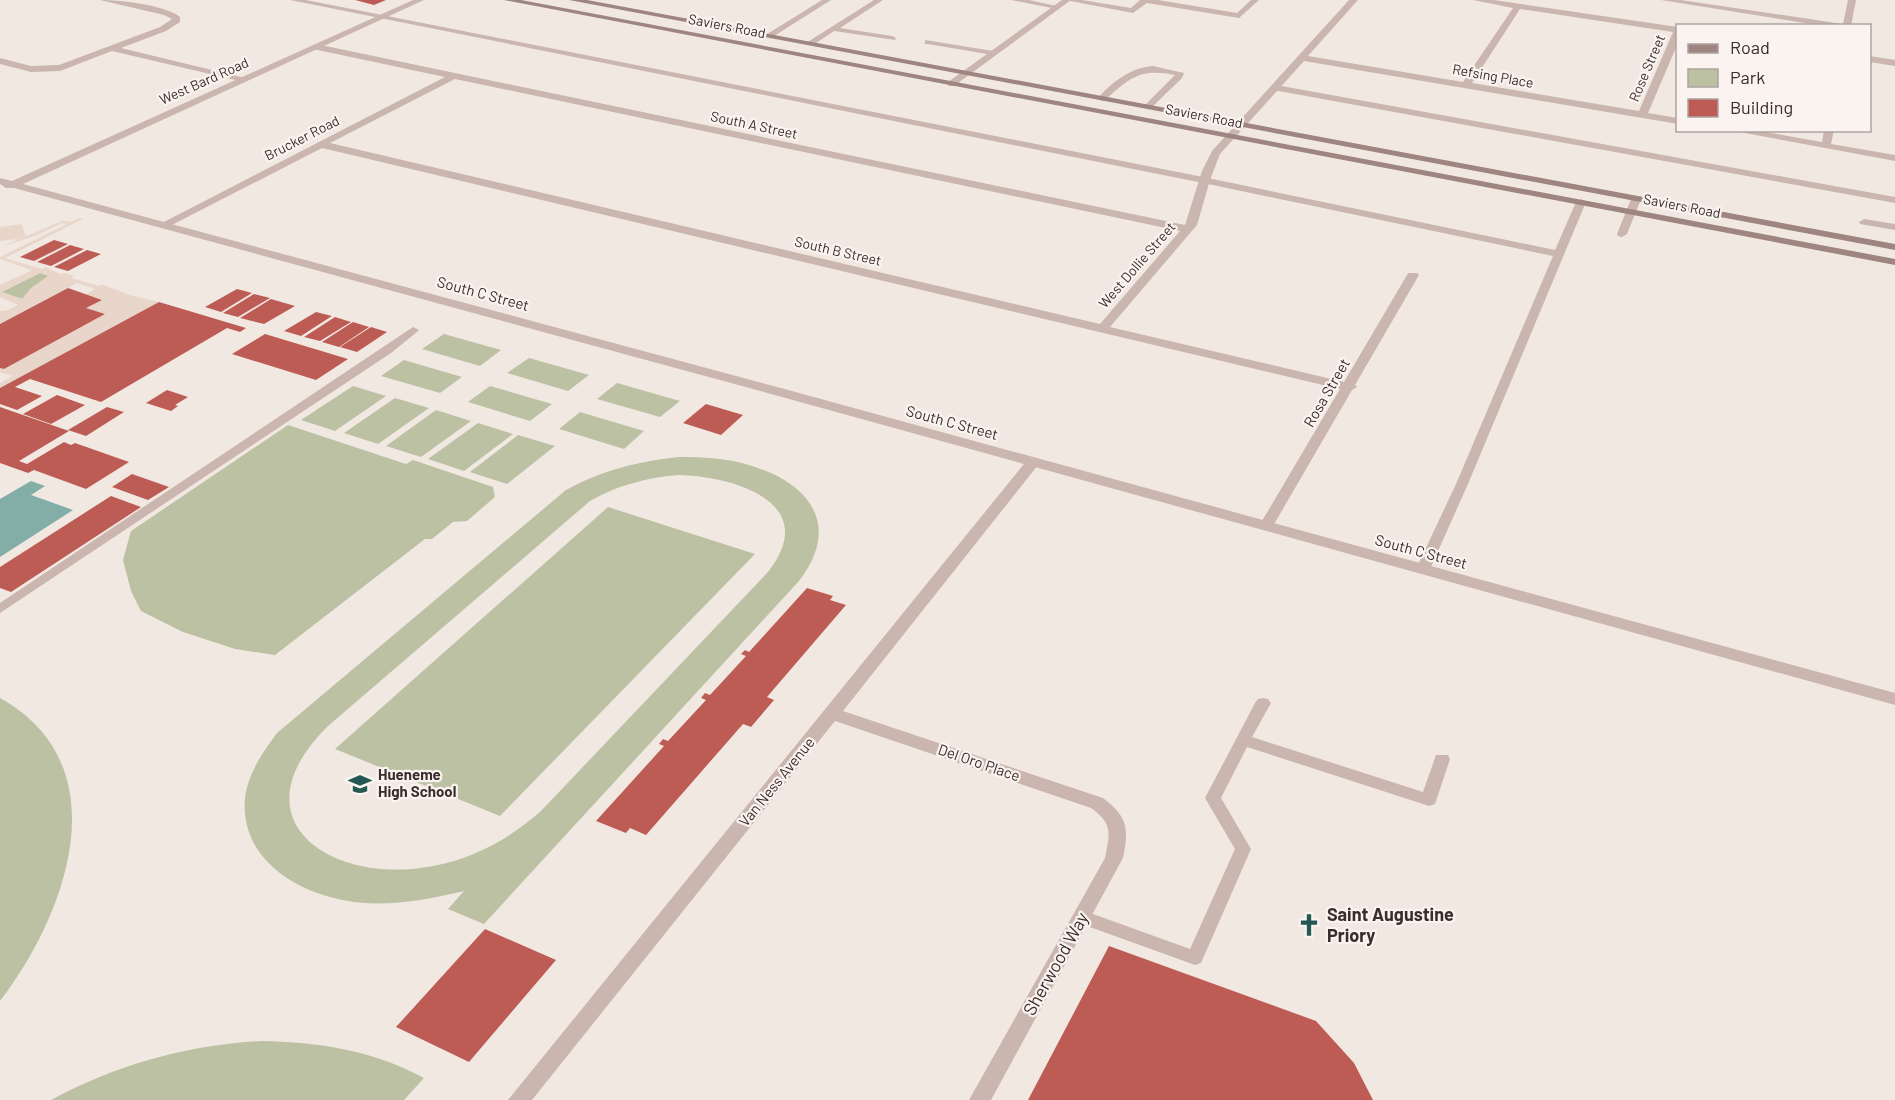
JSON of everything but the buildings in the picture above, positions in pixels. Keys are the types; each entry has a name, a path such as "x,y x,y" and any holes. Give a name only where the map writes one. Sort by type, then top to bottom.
{"main road":[{"name":"Saviers Road","path":"508,0 1895,262"},
{"name":"Saviers Road","path":"573,0 1895,247"}],"street":[{"path":"0,62 31,69 52,70 70,66 163,29 178,18 104,0"},
{"name":"West Bard Road","path":"0,190 420,0"},
{"path":"951,84 1068,0"},
{"name":"West Dollie Street","path":"1102,329 1187,229 1198,206 1203,180 1211,161 1354,0"},
{"path":"1477,0 1676,30"},
{"path":"1466,85 1518,6"},
{"name":"Rose Street","path":"1642,115 1676,32"},
{"name":"South A Street","path":"316,47 1187,229"},
{"path":"113,49 244,79"},
{"name":"Refsing Place","path":"1303,58 1676,121"},
{"path":"1871,59 1895,63"},
{"name":"Brucker Road","path":"164,225 453,76"},
{"path":"1746,132 1895,158"},
{"path":"1826,146 1829,132"},
{"name":"South B Street","path":"320,144 1350,387"},
{"name":"South C Street","path":"0,181 1895,699"},
{"name":"Rosa Street","path":"1266,526 1350,387 1413,275"},
{"name":"Van Ness Avenue","path":"519,1100 1033,462"},
{"name":"Del Oro Place","path":"832,714 1097,803 1111,813 1118,824"},
{"name":"Sherwood Way","path":"980,1100 1114,858 1120,831 1118,824"}],"lane":[{"path":"294,0 1203,180 1558,254"},
{"path":"813,0 825,1"},
{"path":"810,43 879,0"},
{"path":"1015,0 1058,7"},
{"path":"1068,0 1133,10 1145,0 1239,16 1255,0"},
{"path":"1665,0 1828,24"},
{"path":"1846,24 1852,0"},
{"path":"768,36 825,1"},
{"path":"834,28 892,38"},
{"path":"928,42 993,53"},
{"path":"1101,99 1140,69 1180,72 1179,76 1147,107"},
{"path":"1276,88 1895,200"},
{"path":"1622,234 1636,199"},
{"path":"1423,569 1462,484 1581,202"},
{"path":"1864,222 1895,227"},
{"path":"0,609 387,351 413,330"},
{"path":"1082,917 1195,958 1243,849 1213,798 1263,703"},
{"path":"1243,740 1429,800 1442,759"}],"green space":[{"path":"40,273 49,276 22,299 1,292"},
{"path":"444,334 501,350 480,366 422,349"},
{"path":"529,358 589,375 568,391 507,373"},
{"path":"404,360 462,377 440,393 381,376"},
{"path":"617,383 680,401 660,417 597,399"},
{"path":"353,386 386,396 335,431 301,420"},
{"path":"490,386 552,404 530,421 468,402"},
{"path":"395,398 429,408 378,444 344,433"},
{"path":"436,410 471,421 421,457 386,446"},
{"path":"580,412 644,431 624,449 559,429"},
{"path":"478,423 513,434 464,471 428,459"},
{"path":"288,425 406,464 413,460 493,487 495,497 467,521 453,522 432,539 425,539 275,655 235,649 183,632 141,611 131,591 123,560 131,531"},
{"path":"518,435 555,446 507,484 470,472"},
{"path":"697,457 732,461 770,473 789,483 803,495 813,509 818,524 818,542 812,561 799,581 484,924 448,909 464,891 402,902 364,903 342,900 300,885 281,874 265,859 253,842 246,821 245,798 253,771 277,733 566,490 608,472 665,459","holes":["678,475 700,477 745,488 764,498 778,511 785,527 782,548 768,572 541,811 517,830 491,846 463,858 433,866 396,870 361,866 331,856 307,839 293,817 290,791 301,760 328,726 590,501 643,480"]},
{"path":"608,507 755,554 500,816 335,749"},
{"path":"0,698 38,727 61,762 71,801 70,843 61,885 45,927 24,966 0,1001"},
{"path":"261,1041 304,1043 345,1049 385,1061 424,1078 404,1100 51,1100 101,1077 153,1059 206,1047"}],"shaded area":[{"path":"83,219 5,258 42,269 46,267 60,274 74,276 71,278 99,286 101,284 130,295 159,302 0,388 0,383 12,376 0,372 0,368 4,369 105,314 86,308 101,300 85,295 95,289 77,283 0,324 0,311 18,305 0,297 0,285 32,270 0,259 0,257 67,224 62,223 35,236 0,247 19,239 0,241 0,227 22,224 27,236 62,221 71,222","holes":["40,273 48,276 31,288 22,299 2,292"]}],"water":[{"path":"31,481 45,486 31,495 73,510 0,557 0,499"}],"place":[{"name":"Hueneme High School","path":"360,784"},
{"name":"Saint Augustine Priory","path":"1309,925"}]}
